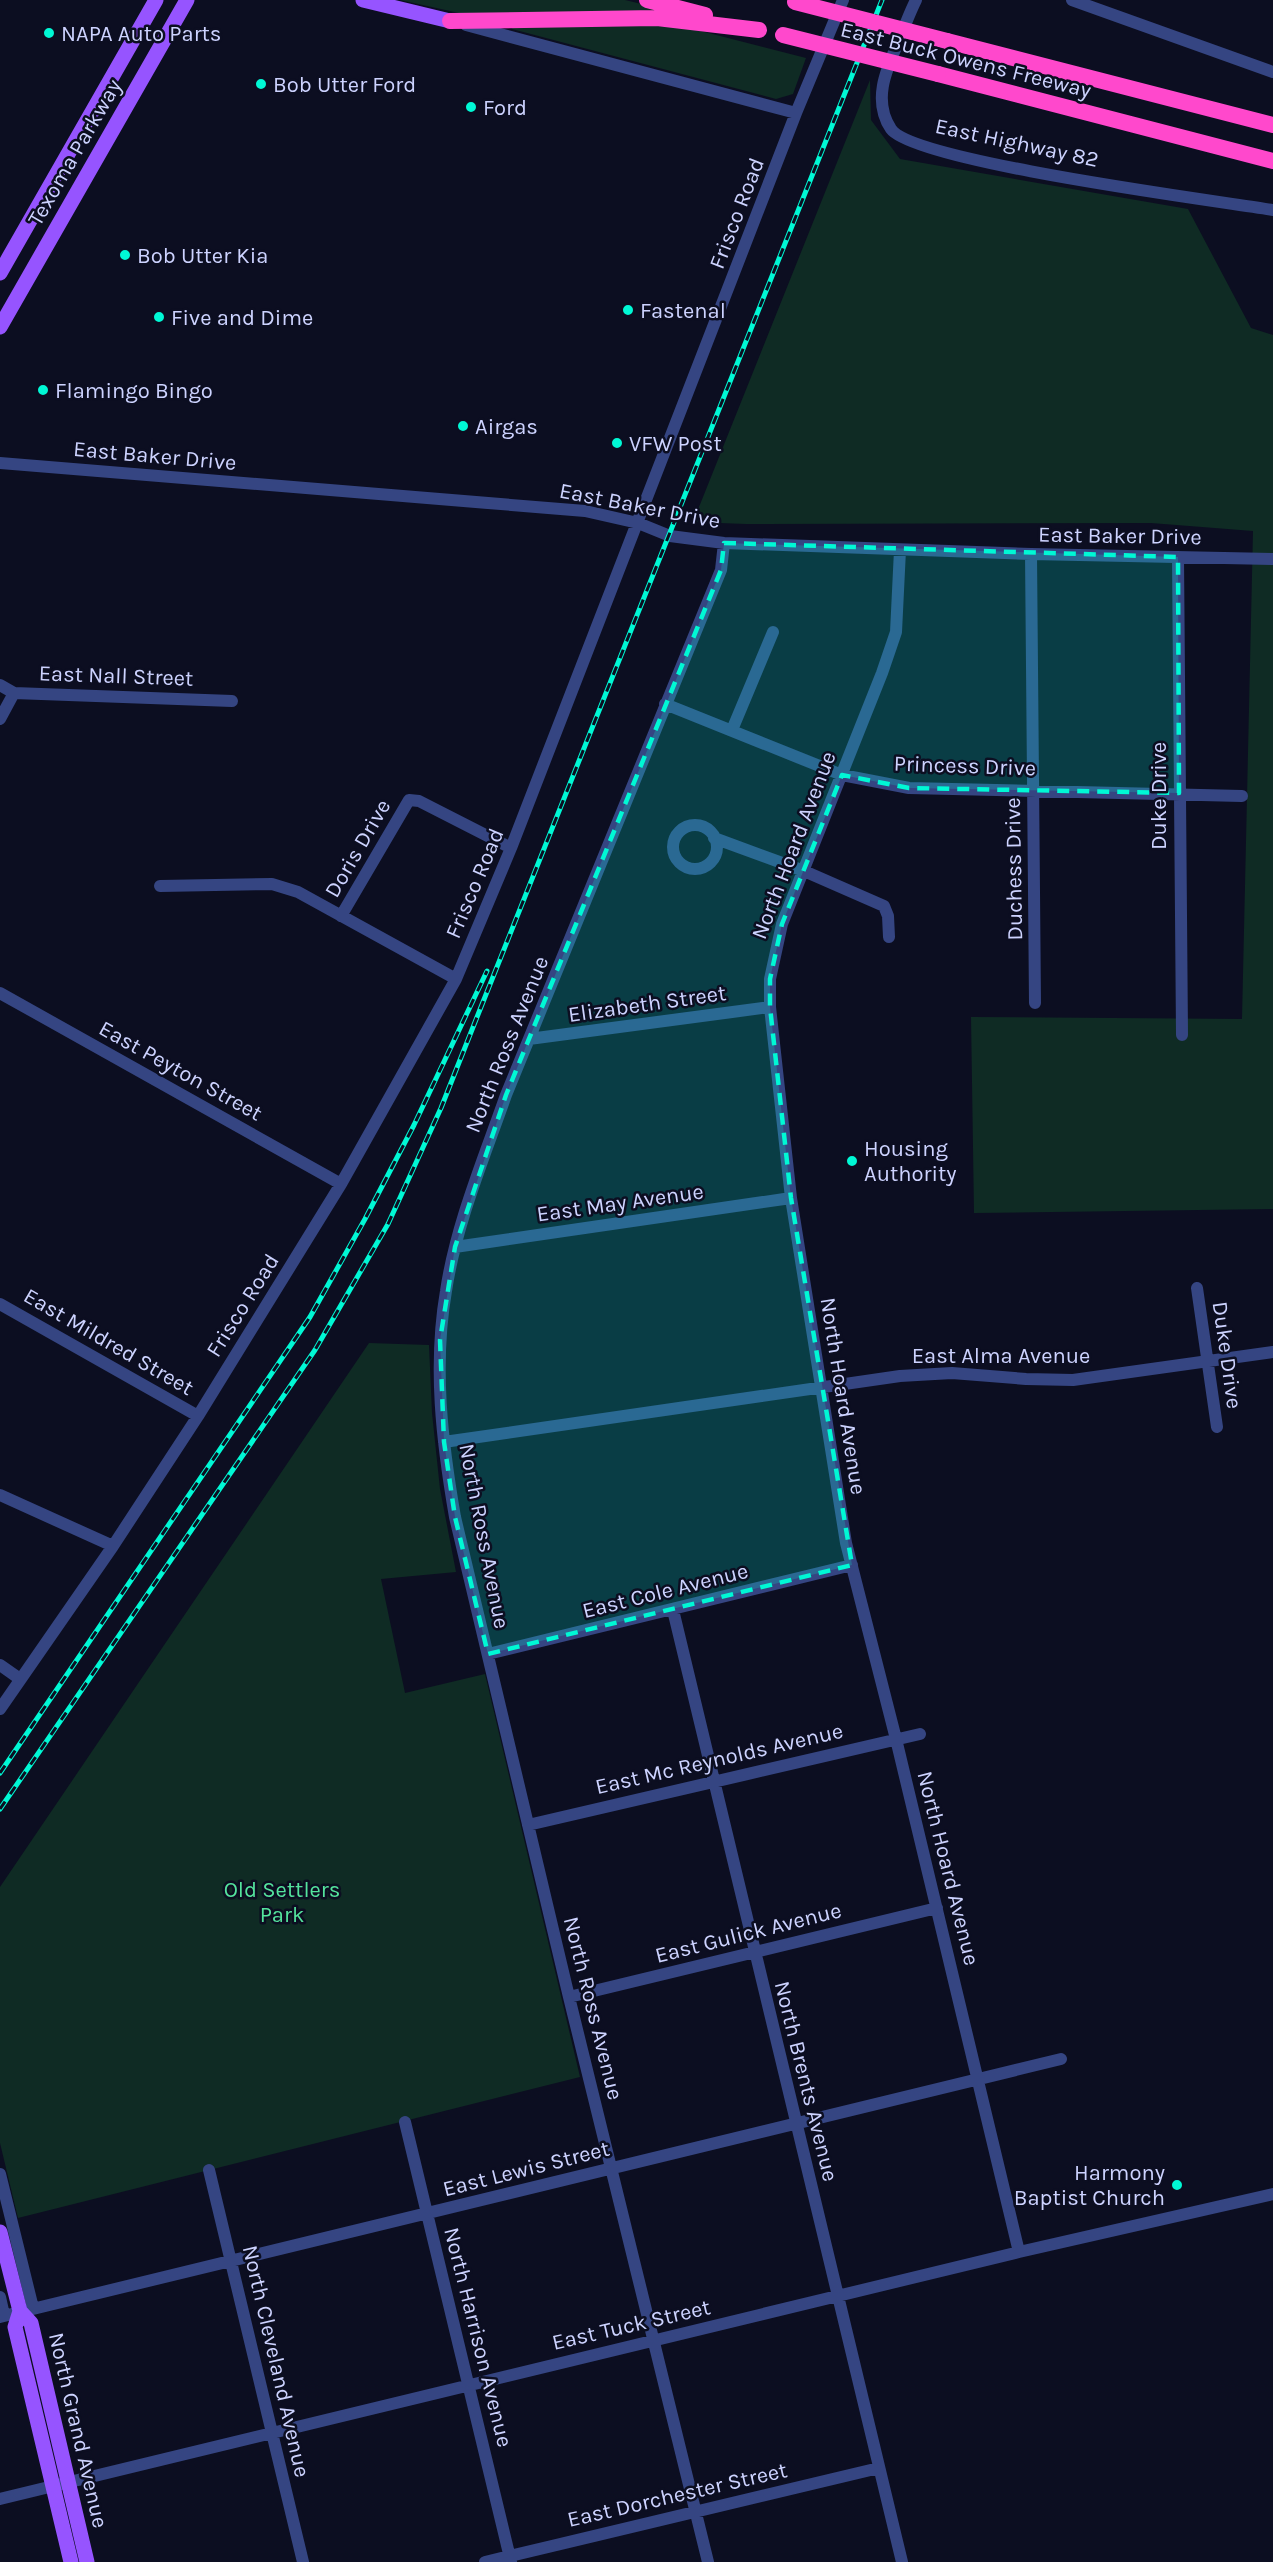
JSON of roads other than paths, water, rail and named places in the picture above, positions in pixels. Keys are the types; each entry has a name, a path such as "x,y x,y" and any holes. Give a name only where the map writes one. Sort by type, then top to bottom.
{"highway":[{"name":"East Buck Owens Freeway","path":"647,0 1273,161"},
{"name":"East Buck Owens Freeway","path":"792,1 1273,125"},
{"path":"450,21 657,18 759,30"}],"main road":[{"path":"146,17 147,0"},
{"name":"Texoma Parkway","path":"0,273 156,0"},
{"path":"363,0 450,21"},
{"name":"Texoma Parkway","path":"0,327 188,2"},
{"name":"North Grand Avenue","path":"0,2232 12,2275 27,2310 15,2327 60,2484 87,2562"},
{"name":"North Grand Avenue","path":"60,2484 71,2562"}],"street":[{"name":"Frisco Road","path":"0,1709 113,1546 198,1416 341,1184 456,979 511,848 796,113 843,0"},
{"name":"East Highway 82","path":"916,0 885,74 881,101 885,118 892,131 935,150 1058,177 1273,210"},
{"path":"1072,0 1273,72"},
{"path":"450,21 796,113"},
{"name":"East Baker Drive","path":"0,463 585,511 638,523 670,536 724,543 1031,554 1273,559"},
{"name":"North Ross Avenue","path":"708,2562 569,1997 455,1517 439,1389 440,1340 446,1290 455,1248 506,1095 721,570 724,543"},
{"name":"North Hoard Avenue","path":"900,550 896,632 779,935 770,979 770,1007 791,1198 846,1543 896,1739 1019,2252"},
{"name":"Duchess Drive","path":"1031,554 1035,1003"},
{"name":"Duke Drive","path":"1178,557 1182,1035"},
{"path":"732,730 773,632"},
{"name":"East Nall Street","path":"0,685 14,693 232,701"},
{"path":"0,718 14,693"},
{"name":"Princess Drive","path":"665,704 842,775 909,788 1033,789 1242,796"},
{"name":"Doris Drive","path":"341,916 409,801 419,801 511,848"},
{"path":"714,838 804,871 884,906 888,916 889,937"},
{"path":"160,886 272,884 298,892 456,979"},
{"name":"East Peyton Street","path":"0,993 341,1184"},
{"name":"Elizabeth Street","path":"529,1039 770,1007"},
{"name":"East May Avenue","path":"455,1248 791,1198"},
{"name":"Duke Drive","path":"1197,1288 1217,1427"},
{"name":"East Mildred Street","path":"0,1304 198,1416"},
{"name":"East Alma Avenue","path":"444,1442 900,1376 952,1373 1073,1380 1273,1352"},
{"path":"0,1495 113,1546"},
{"name":"East Cole Avenue","path":"488,1654 852,1565"},
{"name":"North Brents Avenue","path":"673,1610 902,2562"},
{"path":"0,1665 20,1679"},
{"name":"East Mc Reynolds Avenue","path":"528,1825 920,1734"},
{"name":"East Gulick Avenue","path":"569,1997 937,1908"},
{"name":"East Lewis Street","path":"2,2316 1060,2059"},
{"name":"North Harrison Avenue","path":"405,2122 511,2559"},
{"name":"North Cleveland Avenue","path":"209,2170 303,2562"},
{"path":"0,2174 27,2310"},
{"name":"East Tuck Street","path":"0,2499 1019,2252 1273,2194"},
{"path":"0,2297 2,2316"},
{"name":"East Dorchester Street","path":"485,2562 511,2559 696,2511 879,2468"}],"railway":[{"path":"0,1809 315,1350 388,1224 441,1108 882,0"},
{"path":"0,1773 310,1317 414,1125 487,971"}],"place":[{"name":"NAPA Auto Parts","path":"49,33"},
{"name":"Bob Utter Ford","path":"261,84"},
{"name":"Ford","path":"471,107"},
{"name":"Bob Utter Kia","path":"125,255"},
{"name":"Fastenal","path":"628,310"},
{"name":"Five and Dime","path":"159,317"},
{"name":"Flamingo Bingo","path":"43,390"},
{"name":"Airgas","path":"463,426"},
{"name":"VFW Post","path":"617,443"},
{"name":"Housing Authority","path":"852,1161"},
{"name":"Harmony Baptist Church","path":"1177,2185"}],"park label":[{"name":"Old Settlers Park","path":"282,1902"}]}
